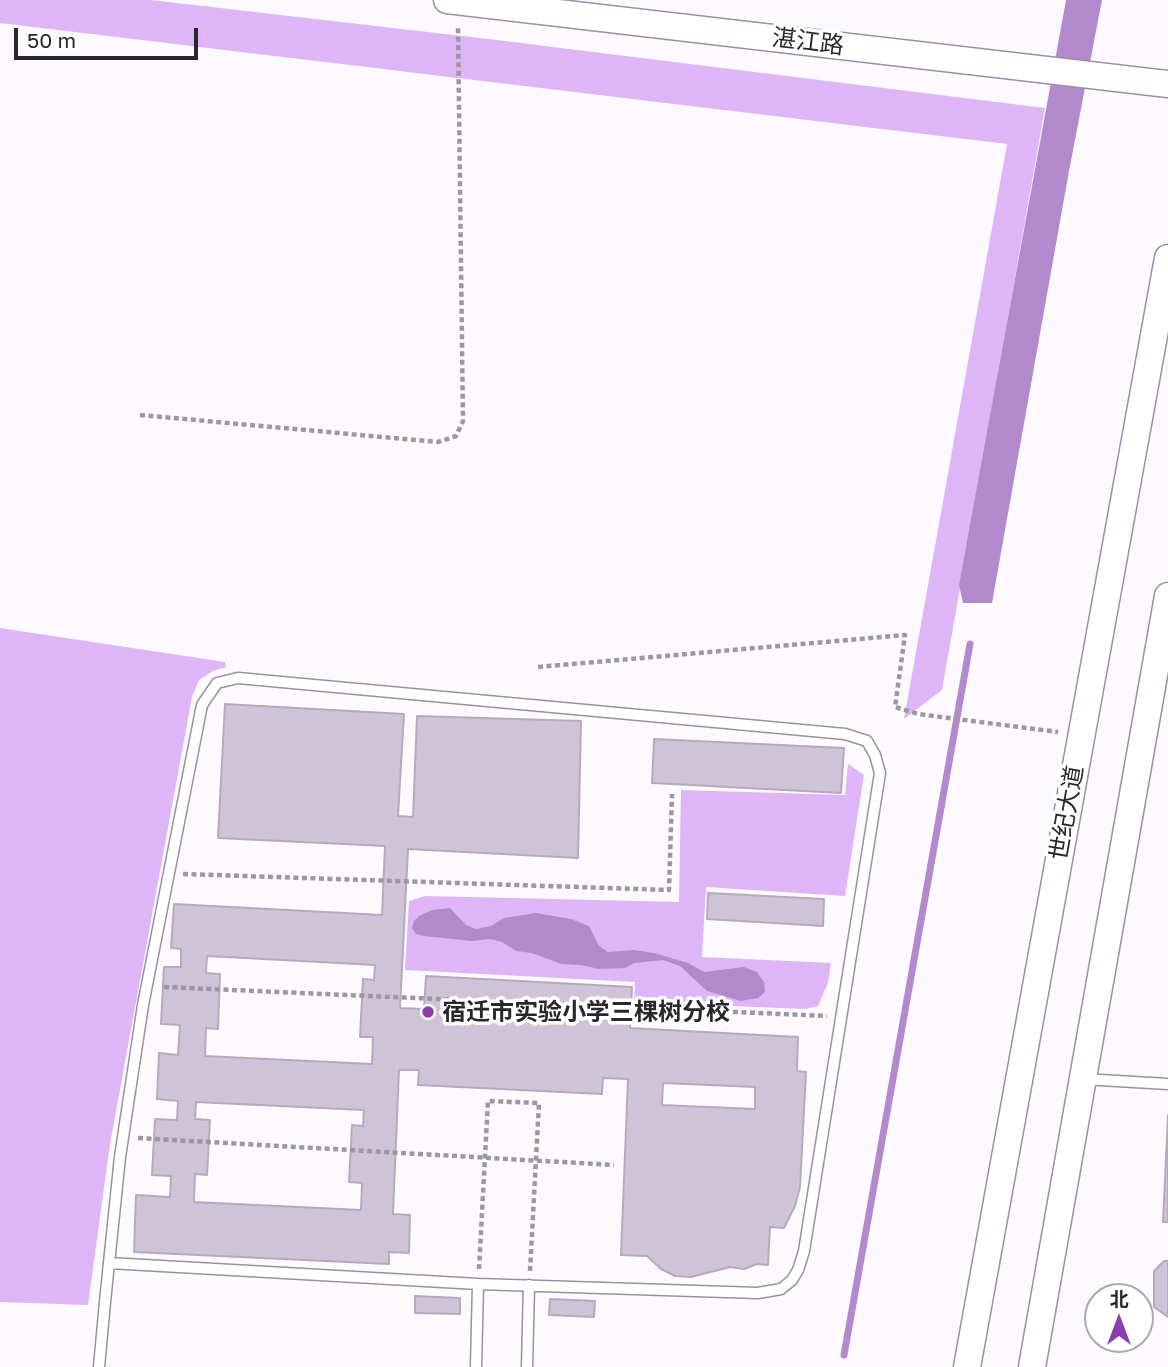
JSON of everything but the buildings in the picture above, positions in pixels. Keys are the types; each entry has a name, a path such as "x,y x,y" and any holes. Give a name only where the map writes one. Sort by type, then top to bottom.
{"street":[{"name":"湛江路","path":"452,1 1168,84"},
{"name":"世纪大道","path":"967,1367 1168,258"},
{"path":"1032,1367 1168,596"}],"lane":[{"path":"99,1367 109,1263 123,1138 147,986 202,705 217,683 238,678 845,734 867,741 875,755 880,773 804,1251 792,1280 781,1289 758,1293 478,1284 109,1263"},
{"path":"1083,1079 1168,1084"},
{"path":"476,1367 478,1284"},
{"path":"527,1367 529,1285"}],"path":[{"path":"140,415 438,442 456,436 463,421 452,1"},
{"path":"538,667 905,635 895,707 918,714 1081,736"},
{"path":"169,873 669,890 672,794"},
{"path":"147,986 841,1016"},
{"path":"478,1284 488,1101 538,1103 529,1285"},
{"path":"123,1138 614,1165"}],"shaded area":[{"path":"0,0 151,0 1045,108 942,690 904,719 1007,144 0,23"},
{"path":"1066,0 1102,0 992,603 963,603 959,585"},
{"path":"0,628 225,662 226,667 199,680 192,697 110,1144 88,1305 0,1302"},
{"path":"848,764 864,775 845,896 706,887 702,957 831,963 828,983 818,1006 805,1009 634,1002 635,982 405,970 409,901 425,896 679,902 681,790 845,795"},
{"path":"450,908 466,925 476,929 491,926 504,918 536,913 571,919 589,926 599,946 608,952 634,950 654,953 688,963 704,972 744,967 757,972 764,982 765,992 758,998 741,1001 707,991 680,966 663,960 635,963 625,968 599,969 561,964 532,953 516,951 502,942 490,939 472,941 424,936 416,934 412,928 419,916 432,910"}],"waterway":[{"path":"844,1355 970,644"}],"place":[{"name":"宿迁市实验小学三棵树分校","path":"428,1012"}]}
